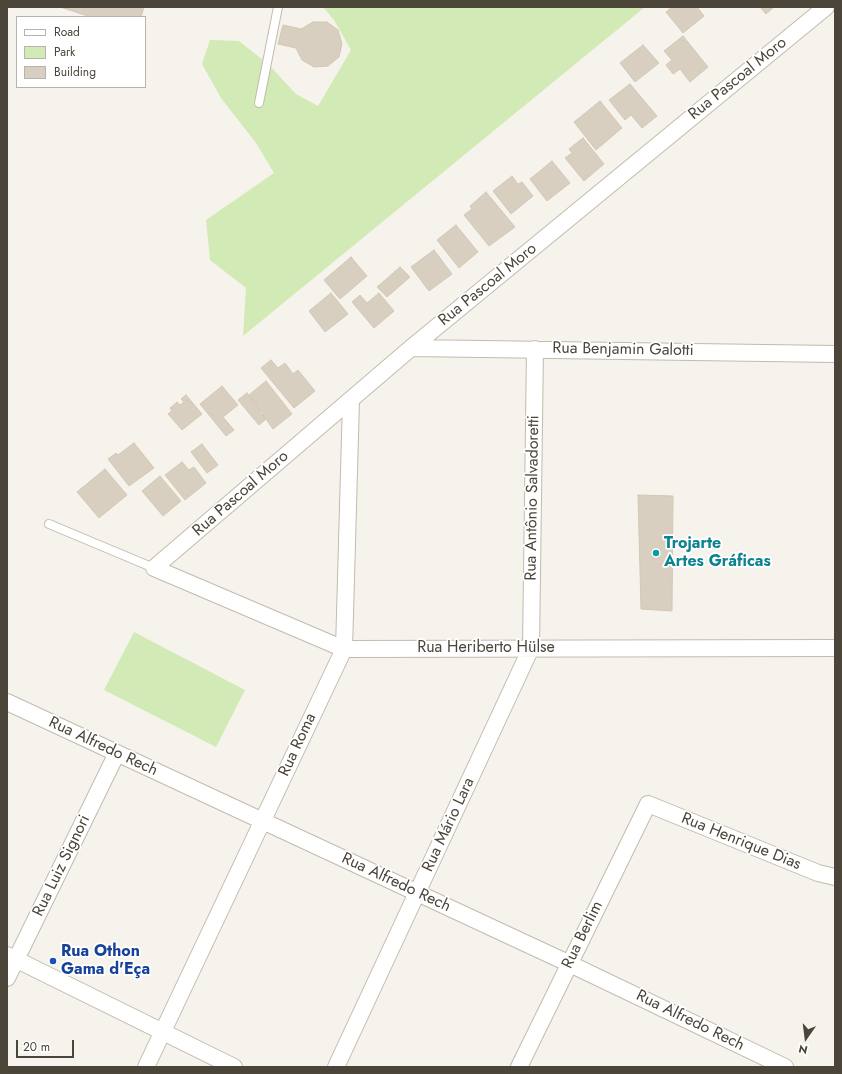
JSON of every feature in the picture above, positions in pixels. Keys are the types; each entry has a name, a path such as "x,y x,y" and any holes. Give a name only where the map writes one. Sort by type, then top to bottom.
{"street":[{"name":"Rua Pascoal Moro","path":"154,568 411,348 826,7"},
{"name":"Rua Benjamin Galotti","path":"411,348 835,354"},
{"name":"Rua Antônio Salvadoretti","path":"531,648 535,349"},
{"name":"Rua Roma","path":"146,1067 344,649 351,400"},
{"name":"Rua Heriberto Hülse","path":"154,568 344,649 835,648"},
{"name":"Rua Mário Lara","path":"336,1067 531,648"},
{"name":"Rua Alfredo Rech","path":"7,702 570,964 785,1067"},
{"name":"Rua Luiz Signori","path":"7,978 11,958 117,753"},
{"name":"Rua Henrique Dias","path":"648,804 818,873 835,876"},
{"name":"Rua Berlim","path":"519,1067 648,804"},
{"path":"11,958 234,1067"}],"lane":[{"path":"259,103 278,7"},
{"path":"49,524 154,568"}],"green space":[{"path":"323,7 645,7 243,336 246,288 210,260 206,220 274,173 256,143 221,98 202,64 210,40 239,41 268,64 296,94 318,106 351,50 334,20"},
{"path":"134,632 245,690 216,747 104,690"}],"building":[{"path":"60,7 144,7 141,16 88,16"},
{"path":"672,7 697,7 704,16 683,33 666,12"},
{"path":"760,7 773,7 773,8 766,14"},
{"path":"313,22 327,22 338,30 342,44 339,57 328,66 314,67 302,60 296,48 278,44 283,25 301,29"},
{"path":"683,36 708,67 690,82 680,69 673,74 666,65 672,60 664,51"},
{"path":"643,45 659,63 635,82 620,63"},
{"path":"630,84 657,116 642,128 631,115 625,120 609,100"},
{"path":"600,101 622,128 596,150 574,122"},
{"path":"583,138 604,164 584,181 565,158 572,153 569,149"},
{"path":"552,161 570,183 547,201 530,179"},
{"path":"512,176 518,184 522,182 533,196 511,214 493,191"},
{"path":"486,192 515,227 489,246 464,215 472,209 470,206"},
{"path":"456,225 478,252 459,268 437,240"},
{"path":"434,250 452,274 429,291 411,267"},
{"path":"351,257 367,276 340,299 324,280"},
{"path":"400,267 410,277 387,297 377,287"},
{"path":"331,293 348,314 325,332 309,311"},
{"path":"379,293 394,311 374,328 352,302 360,295 367,303"},
{"path":"271,360 278,368 285,363 293,374 298,370 315,391 294,408 261,368"},
{"path":"266,381 292,414 273,429 249,395"},
{"path":"222,386 238,405 223,417 234,430 226,436 200,404"},
{"path":"247,393 261,410 259,412 266,419 259,425 238,400"},
{"path":"186,395 202,414 182,430 168,414 172,411 170,408 177,402 180,405 184,402 181,399"},
{"path":"134,443 154,468 129,486 108,459 116,453 118,455"},
{"path":"202,444 218,465 207,473 191,452"},
{"path":"182,462 189,470 194,467 206,483 185,500 165,475"},
{"path":"105,469 127,495 99,518 77,492"},
{"path":"160,476 181,501 163,516 142,491"},
{"name":"Trojarte Artes Gráficas","path":"638,495 673,496 672,611 641,609"}],"place":[{"name":"Trojarte Artes Gráficas","path":"656,553"},
{"name":"Rua Othon Gama d'Eça","path":"53,961"}]}
